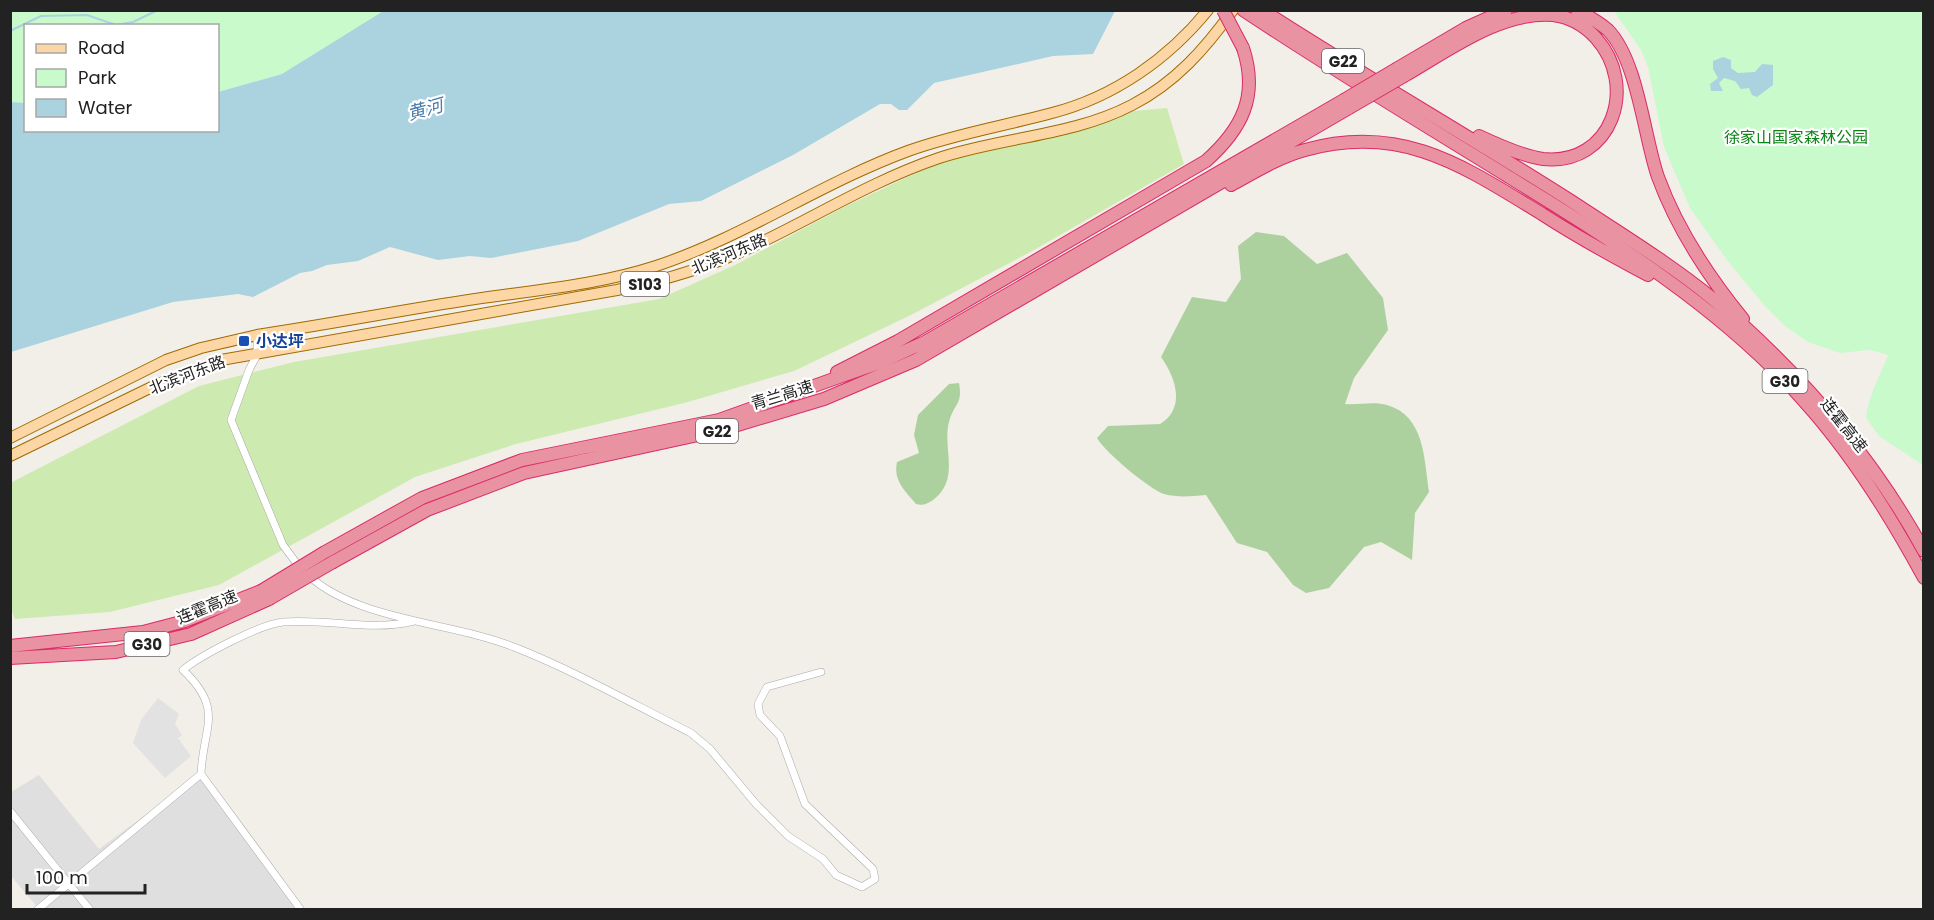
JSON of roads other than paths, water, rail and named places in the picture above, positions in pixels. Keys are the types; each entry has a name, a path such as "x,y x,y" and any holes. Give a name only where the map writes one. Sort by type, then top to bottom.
{"highway":[{"path":"787,397 898,341 1206,161 1227,142 1240,124 1249,95 1250,74 1243,48 1223,10"},
{"path":"1243,10 1608,238 1683,292"},
{"name":"G22","path":"1262,10 1399,95"},
{"path":"787,397 881,362 925,342 1346,104 1401,72 1466,28 1506,10"},
{"path":"1577,10 1609,31 1620,48 1635,87 1658,177 1680,228 1695,254 1766,348"},
{"path":"1399,95 1486,139 1545,159 1562,158 1581,152 1594,142 1609,127 1616,110 1619,93 1616,73 1607,51 1589,30 1573,20 1553,15 1506,21 1401,72"},
{"path":"1399,95 1613,228 1712,298 1766,348"},
{"path":"1087,261 1346,104"},
{"path":"1087,261 1279,160 1304,150 1334,143 1370,142 1410,147 1457,163 1568,231 1683,292"},
{"name":"青兰高速","path":"329,557 427,510 524,473 721,430 824,399 916,360 1087,261"},
{"name":"连霍高速","path":"1683,292 1759,357 1804,401 1869,486 1923,578"},
{"name":"连霍高速","path":"1766,348 1800,380 1840,426 1879,478 1923,551"},
{"name":"青兰高速","path":"329,557 423,498 522,460 719,420 787,397"},
{"name":"连霍高速","path":"14,652 116,652 190,634 266,595 329,557"}],"main road":[{"name":"北滨河东路","path":"10,438 165,360 210,345 257,335 596,281 663,263 710,245 865,169 906,152 948,137 1054,113 1102,94 1162,57 1190,33 1208,10"},
{"name":"北滨河东路","path":"10,456 158,384 221,360 617,290 691,271 748,248 901,172 987,144 1085,123 1131,106 1172,79 1204,50 1233,10"}],"street":[{"path":"257,335 257,355 249,370 231,420 283,545 293,562 334,596 416,621 512,646 691,733 710,749 756,804 788,836 824,859 836,875 862,887 875,879 873,868 805,804 780,736 760,715 758,704 767,687 821,672"},
{"path":"37,909 201,774 209,713 206,696 183,670 194,661 214,649 282,622 380,626 416,621"},
{"path":"201,774 301,909"},
{"path":"10,811 90,909"}],"water":[{"name":"黄河","path":"385,10 1115,10 1093,54 1053,56 934,83 907,110 899,110 891,104 880,104 793,155 701,201 669,204 578,241 491,258 470,256 438,260 390,247 358,261 327,265 300,273 253,297 238,294 173,302 11,352 11,102 24,103 24,132 219,132 219,92 282,74"},
{"path":"1723,57 1731,60 1731,68 1738,73 1755,72 1762,64 1773,65 1773,85 1757,97 1752,95 1749,88 1741,89 1735,81 1724,78 1719,83 1723,91 1711,91 1710,84 1718,78 1713,69 1713,61"}],"waterway":[{"path":"122,24 133,22 158,10"},
{"path":"24,24 41,16 87,15 113,24"},
{"path":"10,31 24,24"}],"place":[{"name":"小达坪","path":"244,341"}],"park label":[{"name":"徐家山国家森林公园","path":"1796,137"}]}
